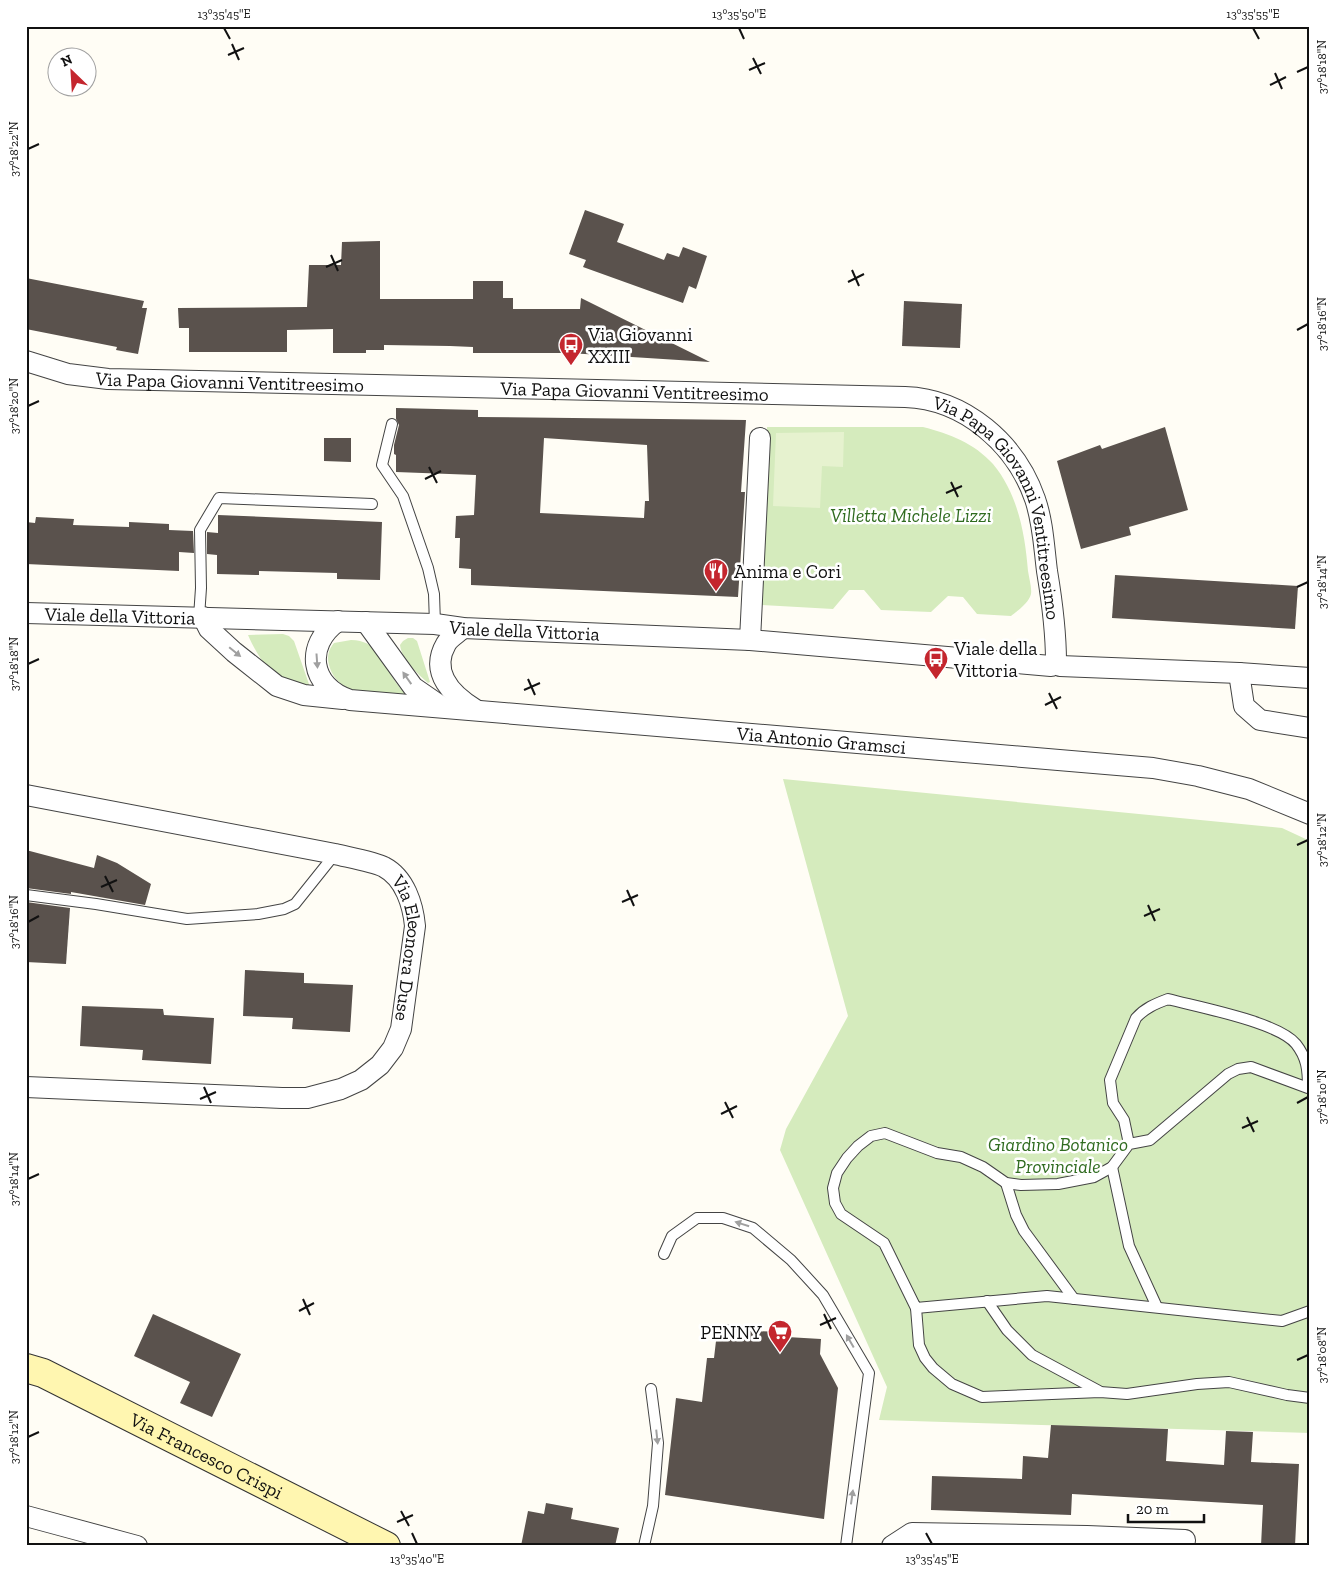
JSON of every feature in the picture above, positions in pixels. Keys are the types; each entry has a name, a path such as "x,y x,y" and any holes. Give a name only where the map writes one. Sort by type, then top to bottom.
{"main road":[{"name":"Via Francesco Crispi","path":"26,1368 43,1373 386,1546"}],"street":[{"name":"Via Papa Giovanni Ventitreesimo","path":"26,361 68,374 108,379 905,397 921,398 941,403 978,421 990,432 1009,452 1030,487 1036,501 1041,525 1056,629 1055,665"},
{"path":"750,640 760,438"},
{"name":"Viale della Vittoria","path":"26,613 435,624 463,628 750,640 1055,665 1310,678"},
{"name":"Via Antonio Gramsci","path":"201,617 209,629 234,652 277,686 304,695 1153,768 1198,776 1249,789 1310,814"},
{"path":"338,621 323,634 318,643 316,663 323,683 340,697 350,700"},
{"path":"366,622 413,687 444,708"},
{"path":"463,628 446,643 440,660 441,672 452,693 476,710"},
{"path":"1239,673 1244,706 1260,720 1310,728"},
{"name":"Via Eleonora Duse","path":"26,795 335,854 384,866 398,879 406,890 414,909 415,926 401,1029 393,1048 361,1080 341,1089 307,1098 26,1087"},
{"path":"26,1516 137,1546"},
{"path":"892,1546 912,1533 1185,1540 1184,1546"}],"lane":[{"path":"392,424 382,465 403,496 428,568 434,594 435,624"},
{"path":"201,617 200,530 219,498 372,504"},
{"path":"26,895 187,919 258,914 284,909 296,904 335,854"},
{"path":"1129,1144 1124,1120 1113,1103 1110,1080 1136,1018 1152,1004 1168,999 1269,1026 1295,1043 1308,1067 1308,1088 1251,1067 1238,1069 1228,1074 1150,1140 1129,1144 1112,1167 1094,1177 1058,1184 1021,1185 1006,1183 983,1167 961,1157 937,1153 885,1133 872,1136 858,1146 837,1173 833,1188 835,1203 841,1214 884,1243 916,1308 919,1345 925,1358 942,1376 964,1390 982,1397 1100,1392 1127,1394 1197,1384 1229,1382 1287,1395 1310,1398"},
{"path":"1112,1167 1129,1246 1157,1307"},
{"path":"1006,1183 1016,1215 1024,1231 1074,1299"},
{"path":"664,1254 672,1236 697,1218 723,1218 753,1228 791,1260 824,1295 869,1373 846,1546"},
{"path":"916,1308 1047,1296 1282,1321 1310,1311"},
{"path":"987,1302 1007,1330 1032,1355 1100,1392"},
{"path":"644,1546 653,1506 658,1443 651,1389"}],"green space":[{"name":"Villetta Michele Lizzi","path":"767,427 923,427 952,436 978,450 993,464 1002,476 1009,488 1019,515 1031,586 1031,594 1028,601 1011,616 977,614 963,597 948,596 931,612 881,610 864,590 849,590 833,609 761,605"},
{"path":"844,432 843,467 822,466 820,508 773,506 776,433"},
{"path":"283,634 289,636 294,641 310,687 287,683 274,675 259,655 248,635"},
{"path":"408,638 413,638 417,641 430,682 428,683 411,666 401,651 400,645"},
{"path":"351,640 360,641 373,647 396,683 408,696 362,692 341,684 334,676 329,665 328,654 334,643"},
{"name":"Giardino Botanico Provinciale","path":"783,779 1282,828 1310,841 1310,1433 879,1420 887,1387 780,1150 786,1129 848,1016"}],"building":[{"path":"585,210 624,224 617,242 664,260 667,253 679,257 683,247 707,256 696,289 689,286 683,303 583,267 586,260 569,254"},
{"path":"380,241 380,299 473,299 473,281 503,281 503,298 513,298 513,309 580,309 581,298 710,362 569,353 473,353 473,347 450,346 384,345 384,350 366,350 366,353 333,353 333,329 287,330 287,352 189,352 189,328 179,328 178,308 307,307 309,265 341,265 342,242"},
{"path":"26,278 144,301 142,308 147,308 138,354 116,350 117,347 26,329"},
{"path":"904,301 962,304 960,348 902,346"},
{"path":"396,408 478,410 478,417 746,420 741,492 745,492 738,597 471,585 471,569 459,568 460,538 455,538 456,516 474,515 476,475 396,472 394,445 399,425 396,419","holes":["544,438 647,445 649,501 645,501 644,518 540,513"]},
{"path":"1165,427 1188,510 1129,527 1131,535 1081,549 1057,461 1100,445 1102,449"},
{"path":"324,438 351,438 351,462 324,461"},
{"path":"218,515 382,522 380,580 337,579 337,573 259,571 259,575 217,574 217,555 207,554 207,532 218,533"},
{"path":"36,517 74,519 73,525 129,527 129,522 169,524 169,530 193,531 194,553 179,552 179,571 26,564 26,522 35,523"},
{"path":"1115,575 1298,586 1295,629 1112,618"},
{"path":"26,850 94,868 97,855 117,863 151,884 145,905 71,892 71,894 26,888"},
{"path":"26,902 70,908 66,964 26,962"},
{"path":"245,970 304,973 304,983 353,985 350,1032 292,1029 293,1018 243,1016"},
{"path":"82,1006 163,1009 164,1015 214,1018 211,1064 142,1060 143,1050 80,1046"},
{"path":"153,1314 241,1354 212,1417 180,1403 190,1382 134,1356"},
{"path":"718,1324 750,1326 749,1331 784,1332 787,1337 821,1339 820,1354 838,1388 824,1519 665,1495 676,1398 702,1402 707,1358 714,1358"},
{"path":"1051,1425 1168,1429 1166,1461 1224,1465 1226,1431 1253,1432 1251,1462 1299,1464 1295,1546 1261,1546 1263,1505 1072,1494 1071,1515 931,1510 932,1476 1022,1479 1023,1456 1048,1458"},
{"path":"546,1503 573,1508 571,1519 619,1528 615,1546 521,1546 528,1511 544,1514"}],"place":[{"name":"Via Giovanni XXIII","path":"571,366"},
{"name":"Anima e Cori","path":"716,592"},
{"name":"Viale della Vittoria","path":"936,680"},
{"name":"PENNY","path":"780,1353"}]}
